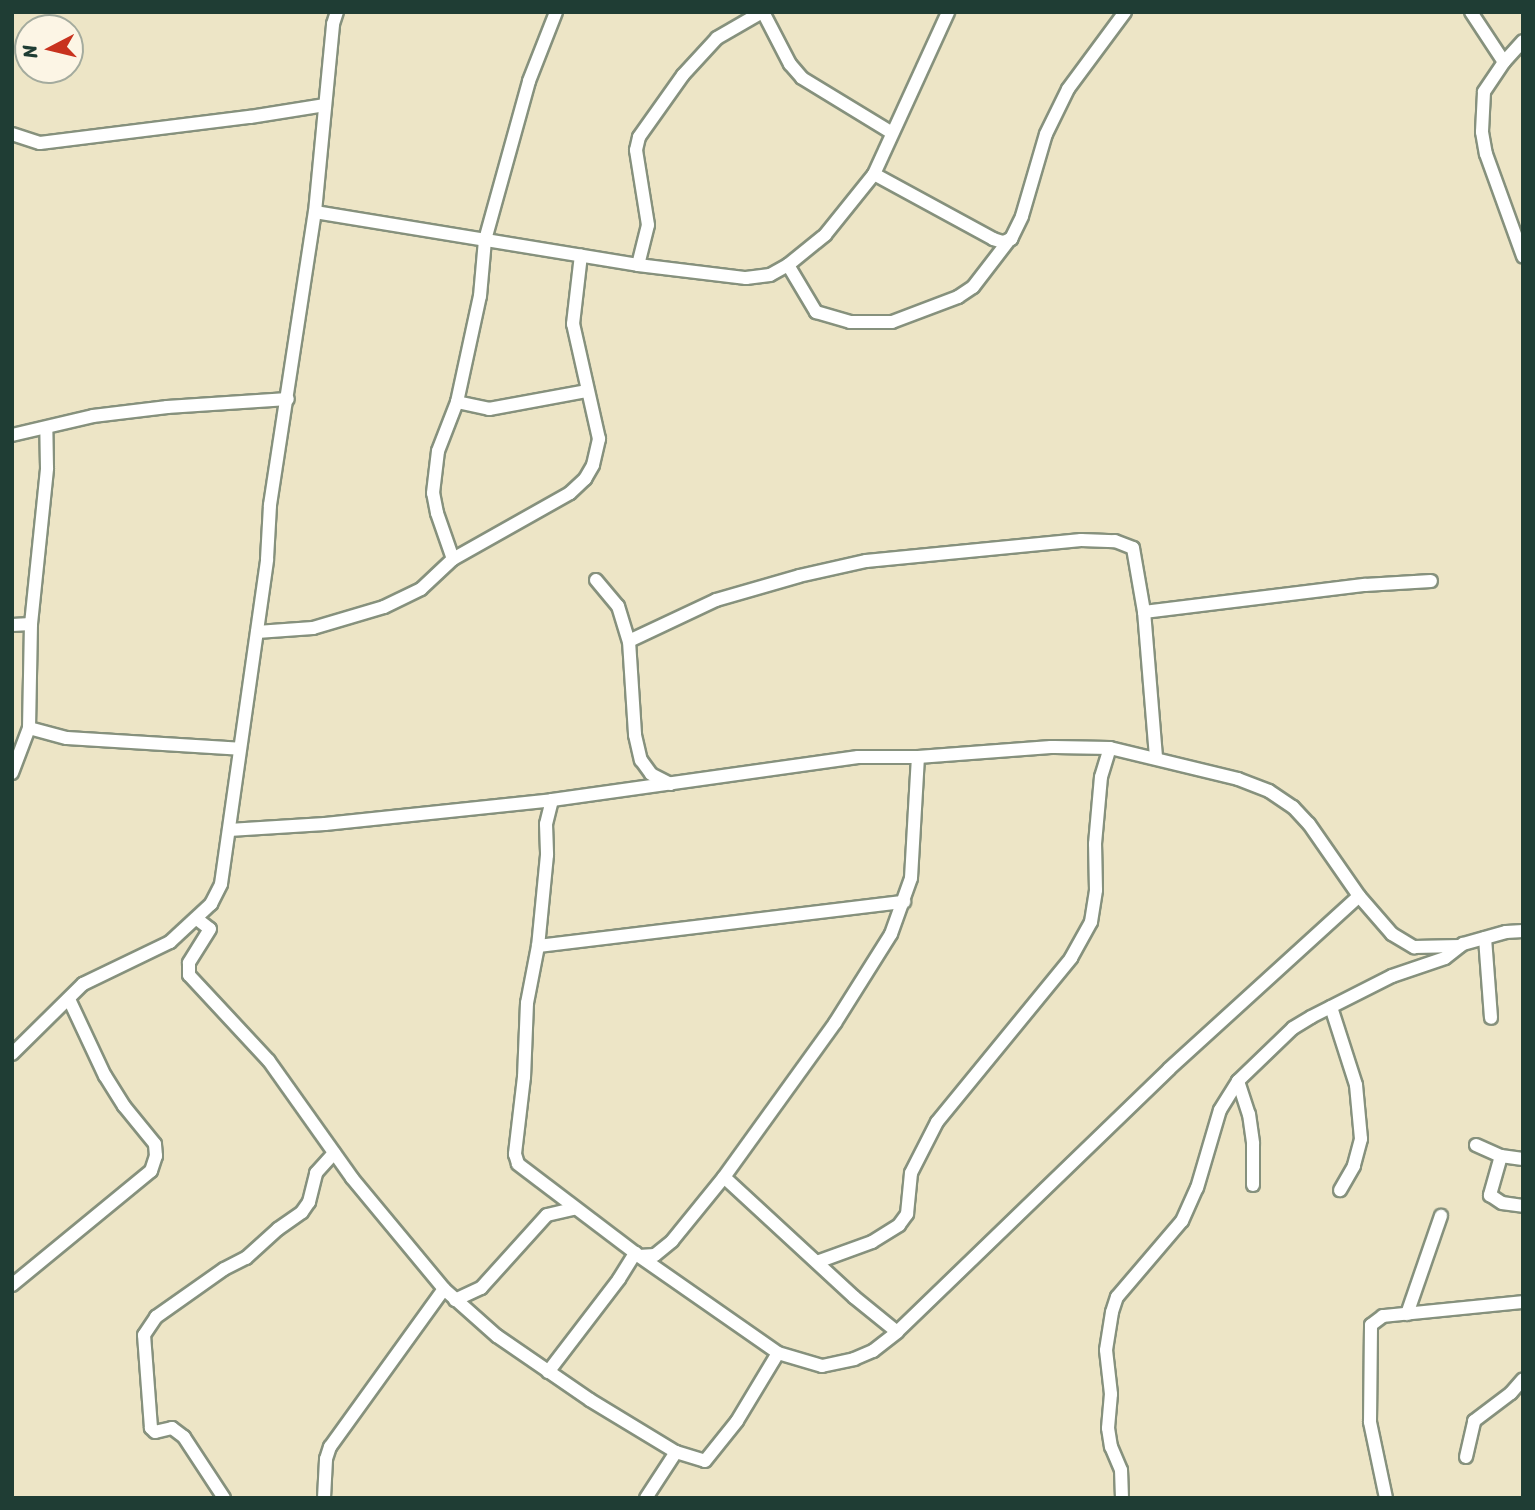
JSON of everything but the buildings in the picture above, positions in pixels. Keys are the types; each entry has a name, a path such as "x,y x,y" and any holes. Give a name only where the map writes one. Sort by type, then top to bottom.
{"street":[{"path":"453,558 436,513 433,493 438,451 457,402 481,296 485,240 529,81 556,12"},
{"path":"638,265 648,225 636,150 639,137 683,75 717,38 762,12 790,64 802,78 892,133"},
{"path":"315,212 638,265 746,278 770,275 788,265 825,235 874,174 948,12"},
{"path":"788,265 816,312 850,321 892,322 958,297 973,287 1010,239 1022,216 1046,134 1068,89 1125,12"},
{"path":"1471,12 1504,62"},
{"path":"12,1054 83,984 170,943 211,904 221,884 257,632 270,505 315,212 333,16"},
{"path":"1523,41 1504,62 1484,92 1482,132 1486,154 1519,227 1523,256"},
{"path":"12,134 40,143 325,105"},
{"path":"874,174 993,239 1003,242 1010,239"},
{"path":"257,632 313,628 384,607 421,589 453,558 570,494 585,479 593,465 599,439 573,324 581,255"},
{"path":"457,402 489,409 587,391"},
{"path":"12,435 93,416 167,407 288,399"},
{"path":"12,773 29,728 32,624 47,468 46,429"},
{"path":"629,641 716,600 799,576 866,561 1081,540 1107,540 1133,548 1144,612 1156,757"},
{"path":"596,580 618,606 629,641 635,735 642,760 651,774 673,785"},
{"path":"1144,612 1365,585 1431,581"},
{"path":"12,625 32,624"},
{"path":"29,728 67,738 240,749"},
{"path":"229,830 325,824 552,800 858,757 918,757 1030,748 1110,748 1238,779 1269,791 1293,807 1323,841 1359,896 1392,934 1407,944 1426,949 1460,946 1523,931"},
{"path":"817,1262 879,1239 899,1225 907,1214 911,1173 937,1122 1071,958 1091,922 1096,890 1095,844 1101,777 1110,748"},
{"path":"637,1255 654,1255 672,1241 724,1177 799,1069 835,1023 891,934 904,902 915,846 918,757"},
{"path":"552,800 546,824 547,855 538,946 527,1003 524,1077 515,1154 522,1169 637,1255 778,1353 807,1364 834,1363 873,1351 897,1332 1169,1069 1359,896"},
{"path":"538,946 904,902"},
{"path":"197,919 210,929 189,963 190,975 269,1061 334,1153 444,1290 497,1336 548,1372 676,1452 705,1461 737,1421 778,1353"},
{"path":"1485,938 1491,1018"},
{"path":"1122,1498 1121,1470 1111,1447 1108,1427 1111,1394 1106,1350 1112,1312 1117,1297 1182,1221 1197,1188 1220,1110 1238,1081 1293,1028 1392,976 1445,958 1460,946"},
{"path":"12,1285 151,1171 156,1156 155,1144 124,1106 105,1076 69,999"},
{"path":"1331,1007 1356,1085 1361,1139 1354,1166 1340,1190"},
{"path":"1238,1081 1249,1114 1254,1144 1253,1185"},
{"path":"1476,1145 1501,1156 1523,1159"},
{"path":"224,1498 184,1437 172,1428 152,1430 144,1335 156,1317 224,1269 246,1258 302,1212 309,1202 316,1173 334,1153"},
{"path":"1501,1156 1490,1195 1502,1203 1523,1206"},
{"path":"724,1177 897,1332"},
{"path":"455,1300 481,1288 547,1215 574,1209"},
{"path":"1407,1314 1441,1216"},
{"path":"548,1372 637,1255"},
{"path":"324,1498 326,1459 330,1447 444,1290"},
{"path":"1386,1498 1370,1422 1371,1325 1383,1316 1523,1301"},
{"path":"1466,1457 1474,1421 1511,1393 1523,1379"},
{"path":"646,1498 676,1452"}]}
